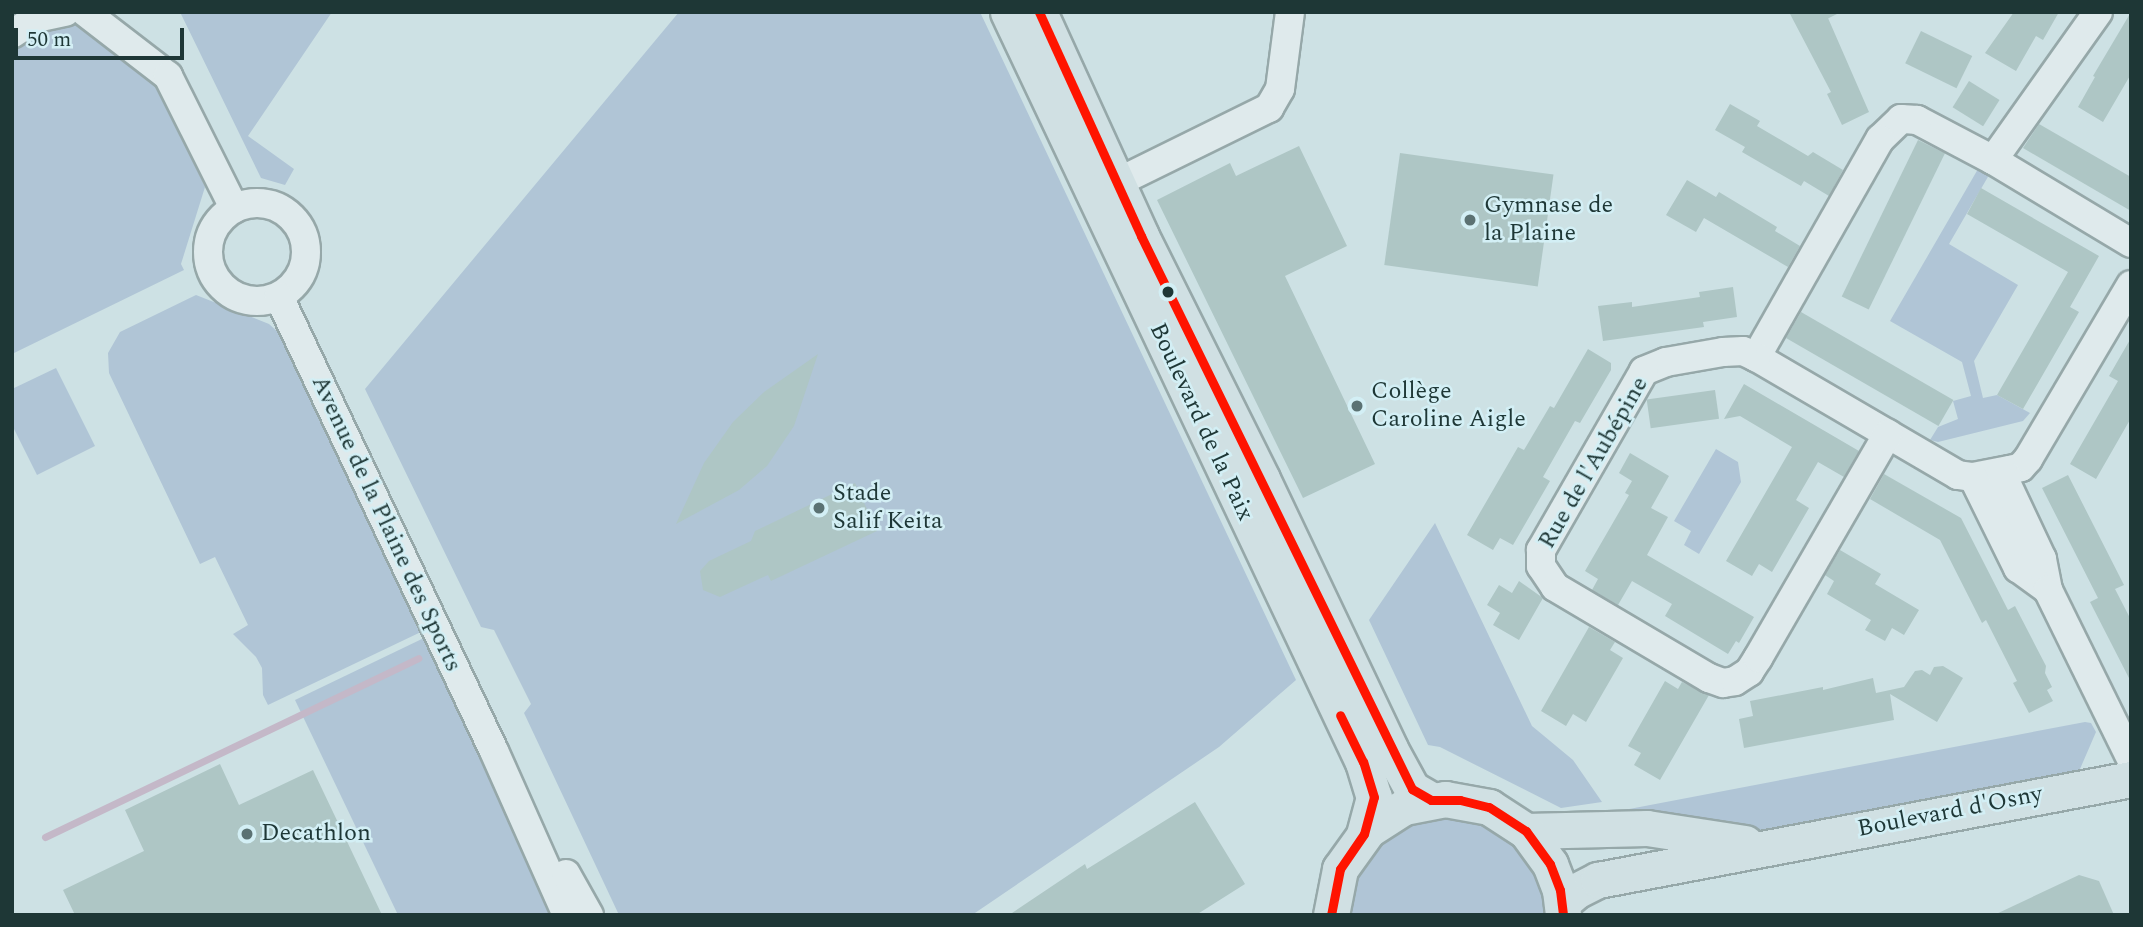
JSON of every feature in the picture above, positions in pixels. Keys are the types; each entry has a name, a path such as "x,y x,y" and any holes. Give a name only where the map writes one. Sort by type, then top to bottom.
{"main road":[{"name":"Boulevard de la Paix","path":"1008,12 1107,189 1141,236 1262,479 1390,749 1412,789 1431,800"},
{"name":"Boulevard de la Paix","path":"1040,12 1107,189 1363,762 1374,797 1364,834"},
{"name":"Boulevard d'Osny","path":"1562,909 1576,891 1598,880 2131,779"},
{"path":"1328,910 1340,869 1364,834 1391,813 1431,800 1475,803 1502,814 1526,831 1550,864 1562,909"},
{"name":"Boulevard d'Osny","path":"1526,831 1647,828 1769,846"}],"street":[{"path":"1107,189 1269,108 1280,89 1290,12"},
{"path":"1993,160 2098,12"},
{"path":"12,34 36,18 78,13 168,76 234,208"},
{"path":"2131,243 1993,160 1917,120 1901,119 1889,129 1756,357 1958,475 1973,478 2021,467 2028,459 2131,285"},
{"path":"268,203 279,207 300,226 306,241 305,266 293,287 279,297 264,301 242,299 223,287 214,275 208,261 212,230 234,208 245,204 268,203"},
{"name":"Avenue de la Plaine des Sports","path":"279,297 494,751 567,915"},
{"name":"Rue de l'Aubépine","path":"1756,357 1742,351 1723,352 1657,364 1644,371 1541,550 1541,566 1555,587 1709,678 1723,683 1735,681 1749,672 1758,658 1888,434"},
{"path":"2001,472 2042,559 2048,590 2131,759"},
{"path":"1973,478 2018,568 2048,590"},
{"name":"Avenue de la Plaine des Sports","path":"494,751 589,915"}],"shaded area":[{"path":"180,12 332,12 248,136 294,169 285,185 261,178"},
{"name":"Stade Salif Keita","path":"679,12 980,12 1296,680 1219,747 972,915 619,915 524,713 531,704 494,630 481,627 365,389"},
{"path":"71,23 83,27 155,81 205,187 181,264 184,270 12,354 12,48 23,35"},
{"path":"1978,169 1989,175 1949,244 2018,285 1974,361 1983,398 1997,395 2030,413 2023,421 1938,442 1930,440 1938,427 1958,419 1953,401 1971,396 1962,362 1890,321"},
{"path":"196,295 269,324 279,333 423,631 268,705 263,695 262,668 256,657 233,634 248,625 215,557 200,564 109,373 108,353 120,332"},
{"path":"56,368 95,446 37,475 12,425 12,389"},
{"path":"1716,449 1738,462 1741,482 1699,554 1684,545 1691,531 1674,521"},
{"path":"1435,523 1532,726 1573,760 1602,802 1561,808 1440,747 1428,745 1369,620"},
{"path":"426,637 559,915 398,915 295,700"},
{"path":"2091,723 2096,732 2080,769 2082,776 1751,833 1603,814"},
{"path":"1434,815 1473,817 1508,835 1534,865 1547,902 1547,915 1348,915 1349,889 1366,853 1396,827"}],"building":[{"path":"1789,12 1841,12 1828,18 1869,112 1842,125 1827,94 1831,92"},
{"path":"2014,12 2059,12 2043,40 2036,36 2016,71 1985,53"},
{"path":"2131,12 2131,74 2103,122 2078,107"},
{"path":"1921,31 1972,56 1956,88 1905,63"},
{"path":"1969,81 2000,100 1983,126 1953,107"},
{"path":"1730,104 1760,121 1757,126 1808,156 1813,152 1843,170 1829,196 1804,181 1801,186 1742,152 1745,147 1715,130"},
{"path":"2039,124 2131,177 2131,211 2023,148"},
{"path":"1918,140 1945,153 1869,310 1842,296"},
{"path":"1299,146 1347,246 1285,276 1375,464 1303,498 1157,200 1230,163 1236,176"},
{"name":"Gymnase de la Plaine","path":"1400,153 1553,175 1538,286 1384,265"},
{"path":"1687,180 1716,197 1719,192 1777,227 1775,231 1800,246 1788,267 1704,218 1696,232 1666,215"},
{"path":"1981,188 2099,256 2070,307 2079,312 2023,409 1997,395 2068,272 1967,214"},
{"path":"1733,287 1737,317 1703,322 1704,327 1603,341 1598,306 1632,302 1632,307 1700,297 1699,292"},
{"path":"1801,312 1953,400 1938,426 1786,338"},
{"path":"2131,338 2131,418 2096,479 2070,464 2118,381 2109,376"},
{"path":"1588,349 1611,363 1611,370 1580,423 1575,421 1543,477 1550,481 1513,545 1500,538 1493,550 1467,535 1518,447 1524,450 1550,406 1554,408"},
{"path":"818,354 794,426 767,466 739,490 676,524 704,463 733,422 764,392"},
{"path":"1744,384 1859,451 1844,477 1818,462 1796,500 1809,508 1772,572 1759,564 1752,576 1726,561 1792,447 1740,416 1724,419"},
{"path":"1715,390 1719,419 1651,428 1647,400"},
{"path":"1630,453 1669,476 1651,508 1668,517 1647,555 1754,617 1739,643 1736,641 1728,654 1665,616 1672,604 1632,581 1618,605 1592,590 1598,579 1585,571 1629,495 1625,493 1632,481 1619,473"},
{"path":"1884,474 1961,518 2008,610 2015,606 2046,666 2045,673 2052,687 2047,690 2053,701 2029,713 2013,683 2017,681 1986,620 1982,623 1940,540 1870,499"},
{"path":"2068,475 2124,585 2115,589 2131,620 2131,682 2090,602 2098,598 2042,488"},
{"path":"855,483 877,531 771,581 768,575 720,597 703,590 700,571 709,561 751,541 755,531"},
{"path":"1840,550 1881,574 1875,584 1919,610 1904,635 1892,628 1885,641 1865,630 1871,620 1827,594 1834,581 1825,575"},
{"path":"1519,581 1543,598 1519,640 1493,625 1500,613 1487,605 1499,585 1512,593"},
{"path":"1589,627 1615,642 1610,650 1623,658 1586,722 1573,714 1566,726 1541,711"},
{"path":"1943,666 1963,678 1937,722 1890,694 1894,720 1744,748 1739,719 1753,716 1750,701 1823,687 1823,690 1873,678 1876,693 1904,687 1915,671 1922,670 1930,675 1934,667"},
{"path":"1665,681 1678,689 1682,682 1709,695 1660,780 1634,765 1641,753 1628,746"},
{"name":"Decathlon","path":"220,764 239,805 313,770 382,915 75,915 63,890 144,851 125,810"},
{"path":"1195,802 1245,884 1196,915 1009,915 1085,864 1087,869"},
{"path":"2079,875 2099,881 2114,915 1994,915"}],"waterway":[{"path":"45,837 418,658"}],"transit line":[{"path":"1039,12 1141,236 1412,789 1431,800 1460,800 1489,807 1526,831 1550,864 1560,890 1563,915"},
{"path":"1331,915 1340,869 1364,834 1374,797 1363,762 1340,715"}],"place":[{"name":"Gymnase de la Plaine","path":"1470,220"},
{"name":"Collège Caroline Aigle","path":"1357,406"},
{"name":"Stade Salif Keita","path":"819,508"},
{"name":"Decathlon","path":"247,834"}]}
